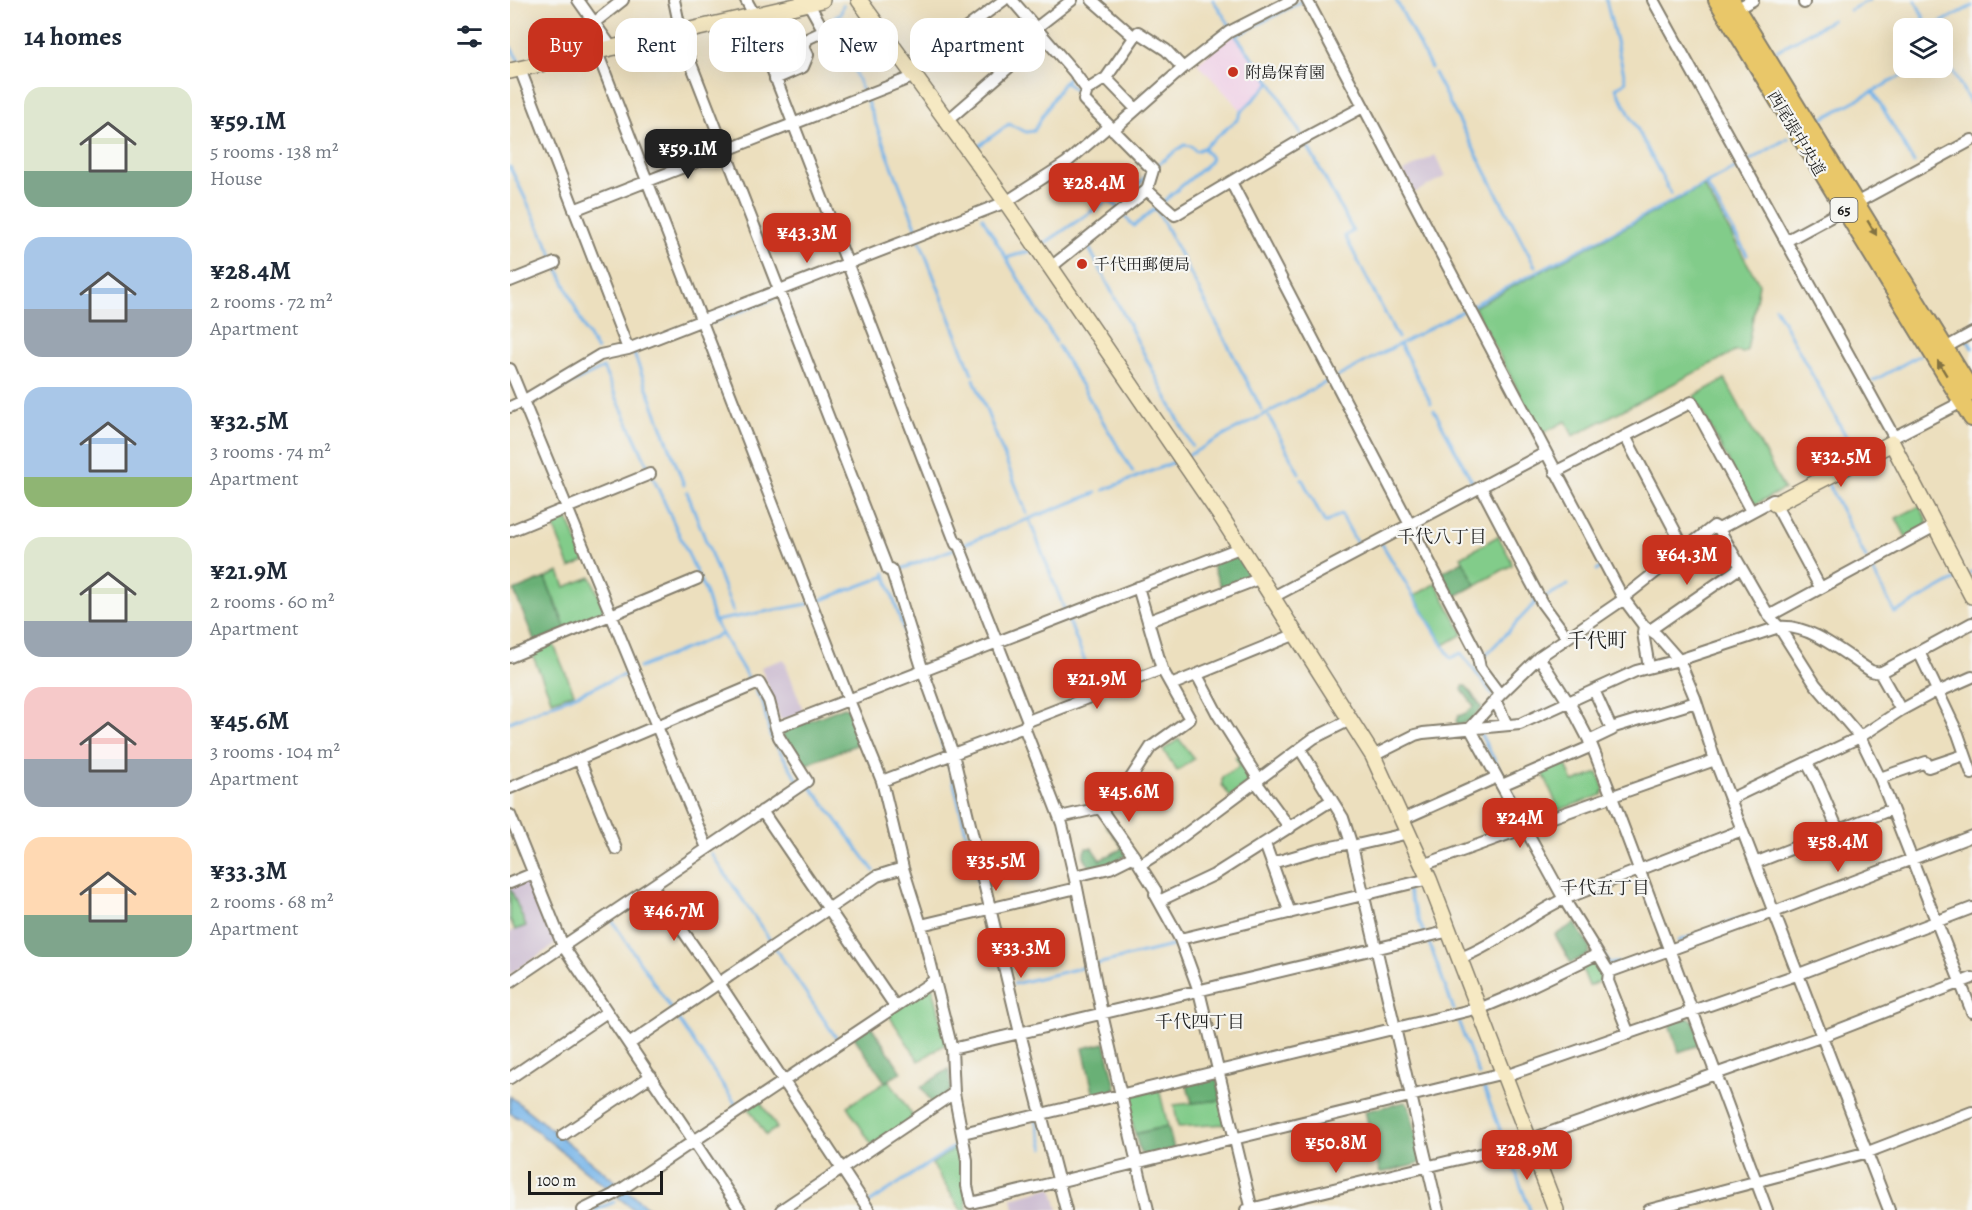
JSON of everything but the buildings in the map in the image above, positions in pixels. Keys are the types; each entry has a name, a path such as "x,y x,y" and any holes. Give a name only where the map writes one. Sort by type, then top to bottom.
{"main road":[{"name":"西尾張中央道","path":"1717,0 1945,348 1967,397 1972,418"},
{"name":"西尾張中央道","path":"1734,4 1850,206 1967,397"}],"street":[{"path":"578,0 593,18"},
{"path":"601,18 623,0"},
{"path":"674,0 678,18"},
{"path":"746,0 847,264 997,642 1060,817 1075,876 1102,1014 1148,1210"},
{"path":"859,0 1006,202 1242,547 1373,756 1406,826 1450,931 1556,1210"},
{"path":"574,210 793,125 912,73 1004,0"},
{"path":"1012,0 1027,18"},
{"path":"1045,21 1072,0"},
{"path":"1092,0 1134,37"},
{"path":"510,407 524,401 600,355 627,349 1006,202 1065,163 1136,109 1229,32 1292,0"},
{"path":"1307,0 1623,599 1647,628 1657,635 1679,660 1715,760 1889,1210"},
{"path":"1653,0 1893,440 1972,596"},
{"path":"1734,4 1753,0"},
{"path":"697,29 816,2 824,31 807,39 804,47 808,56 803,68 775,79"},
{"path":"1051,267 1148,190 1153,170 1084,100 1087,90 1106,78 1138,32 1166,50 1183,68"},
{"path":"603,33 612,48"},
{"path":"1045,38 1087,90"},
{"path":"603,50 615,47"},
{"path":"603,67 882,781 952,1049 954,1093 963,1133 970,1203 1504,1075 1799,974 1972,908"},
{"path":"515,70 574,210 627,349"},
{"path":"693,72 722,152 890,570 953,754 1020,1033 1066,1210"},
{"path":"947,121 1004,72"},
{"path":"1106,78 1136,109"},
{"path":"1148,190 1175,215 1301,140 1363,107"},
{"path":"1786,241 1972,140"},
{"path":"1231,182 1477,653 1480,668 1498,697 1507,725"},
{"path":"510,281 555,263"},
{"path":"1945,348 1972,333"},
{"path":"510,369 707,848"},
{"path":"1775,504 1967,397"},
{"path":"1555,472 1692,402 1750,511"},
{"path":"1625,436 1684,548"},
{"path":"1273,597 1545,453"},
{"path":"510,531 650,474"},
{"path":"1481,487 1542,603 1567,637"},
{"path":"1719,529 1773,500 1820,587"},
{"path":"1470,728 1539,657 1623,599 1714,526 1719,529 1768,616 1779,627 1815,684 1860,737 1880,778 1972,1012"},
{"path":"1768,616 1935,526"},
{"path":"776,728 1242,547"},
{"path":"1649,667 1643,633 1647,628 1741,567"},
{"path":"1149,621 1261,578"},
{"path":"510,657 697,579"},
{"path":"1060,817 1100,807 1125,787 1151,747 1190,719 1162,669 1138,587"},
{"path":"1373,756 1415,735 1520,724 1636,671 1679,660 1779,627 1790,626 1804,629 1871,671 1880,673 1972,623"},
{"path":"1171,685 1296,634"},
{"path":"1919,652 1964,749 1964,755 1972,774"},
{"path":"1539,657 1591,743 1671,950 1767,1210"},
{"path":"882,781 1162,669"},
{"path":"1880,673 1901,710"},
{"path":"1197,675 1257,781 1290,828"},
{"path":"1730,799 1860,737 1901,710 1972,677"},
{"path":"510,788 759,683 769,701 779,737 807,781 510,982"},
{"path":"1593,690 1611,728"},
{"path":"1272,862 1317,850 1352,844 1406,826 1499,781 1591,743 1612,730 1611,728 1696,702"},
{"path":"1075,876 1137,860 1171,845 1314,738 1350,720"},
{"path":"1470,728 1564,898 1609,972 1608,981 1629,1034"},
{"path":"1300,749 1343,818 1352,844 1438,1210"},
{"path":"1880,778 1926,762 1928,767 1964,755"},
{"path":"579,759 616,849"},
{"path":"1180,939 1364,894 1426,872 1525,828 1715,760"},
{"path":"1807,763 1838,830"},
{"path":"1159,901 1215,875 1332,800"},
{"path":"1100,807 1156,891 1155,894 1180,939 1199,991 1250,1210 1529,1140 1823,1036 1972,978"},
{"path":"1755,863 1892,809"},
{"path":"762,811 895,1006"},
{"path":"510,815 563,946 740,1210"},
{"path":"1460,958 1481,950 1545,907 1564,898 1742,830"},
{"path":"1609,972 1972,836"},
{"path":"1265,844 1290,912"},
{"path":"629,1044 877,876 903,868"},
{"path":"510,883 534,873"},
{"path":"652,886 869,1210"},
{"path":"921,925 1077,888"},
{"path":"952,1049 1450,931"},
{"path":"963,1133 1479,1008 1515,994 1598,954"},
{"path":"583,1210 613,1195 934,980"},
{"path":"510,1078 607,1012"},
{"path":"563,1135 651,1076"},
{"path":"781,1210 954,1093"},
{"path":"1649,1210 1868,1152 1972,1112"}],"shaded area":[{"name":"附島保育園","path":"1233,35 1269,82 1241,110 1197,63"},
{"path":"1435,155 1446,176 1414,193 1403,172"},
{"path":"784,659 804,713 784,720 780,719 761,667"},
{"path":"528,880 534,882 557,940 553,946 510,974 510,932 526,926 510,887"},
{"path":"1052,1187 1058,1210 1014,1210 1012,1198"}],"green space":[{"path":"1704,186 1759,284 1747,350 1743,353 1736,351 1573,436 1566,421 1541,434 1474,307"},
{"path":"1725,379 1784,489 1756,504 1750,502 1694,396"},
{"path":"1920,506 1927,521 1926,527 1906,537 1896,518"},
{"path":"561,514 567,517 585,561 570,568 550,518"},
{"path":"1498,536 1512,565 1476,585 1461,557"},
{"path":"1234,553 1252,578 1222,590 1211,562"},
{"path":"1463,561 1476,585 1452,598 1439,574"},
{"path":"559,572 565,587 591,577 604,608 602,614 566,629 545,578"},
{"path":"545,578 566,629 535,642 514,591"},
{"path":"1436,583 1463,634 1444,645 1414,596"},
{"path":"553,643 574,693 552,701 531,652"},
{"path":"1463,686 1466,686 1482,708 1470,721 1458,725 1456,721 1458,716 1474,706 1462,690"},
{"path":"844,707 849,709 861,743 802,766 782,735 785,730"},
{"path":"1179,739 1194,759 1177,771 1163,750"},
{"path":"1239,754 1255,778 1230,797 1222,785 1222,777 1240,766 1235,757"},
{"path":"1565,762 1573,782 1598,773 1604,789 1602,795 1559,810 1542,771"},
{"path":"1104,823 1130,853 1111,864 1091,868 1084,856 1086,848 1092,848 1100,860 1123,848"},
{"path":"510,887 526,926 515,930 510,919"},
{"path":"1575,923 1590,948 1589,954 1571,963 1555,935"},
{"path":"1593,961 1599,962 1606,979 1589,986 1581,966"},
{"path":"929,986 933,988 947,1043 919,1061 888,1014"},
{"path":"1687,1018 1693,1020 1702,1044 1679,1052 1669,1024"},
{"path":"871,1026 902,1072 885,1082 854,1037"},
{"path":"1105,1043 1116,1087 1112,1092 1094,1096 1083,1048"},
{"path":"949,1069 951,1090 933,1105 921,1087"},
{"path":"1211,1076 1217,1079 1222,1100 1192,1103 1186,1082"},
{"path":"889,1080 914,1118 872,1145 847,1106"},
{"path":"1159,1089 1168,1126 1135,1134 1127,1100 1130,1096"},
{"path":"1222,1100 1228,1124 1178,1127 1174,1105"},
{"path":"760,1101 777,1128 766,1135 749,1109"},
{"path":"1405,1102 1409,1105 1422,1159 1419,1164 1380,1173 1365,1111"},
{"path":"1168,1126 1174,1149 1144,1155 1140,1152 1135,1134"},
{"path":"961,1144 967,1210 961,1210 932,1164"}],"water":[{"path":"510,1096 651,1210 634,1210 519,1117 510,1113"}],"waterway":[{"path":"1213,0 1231,27"},
{"path":"1396,0 1431,68"},
{"path":"1606,0 1626,82 1616,88 1671,194"},
{"path":"1850,10 1869,0"},
{"path":"1915,0 1924,18"},
{"path":"1156,166 1184,145 1191,146 1196,151 1203,148 1238,119 1241,112 1271,82 1236,36 1302,1"},
{"path":"843,5 841,13 833,19 863,92"},
{"path":"1949,18 1972,6"},
{"path":"1776,51 1832,20"},
{"path":"510,46 519,61"},
{"path":"1953,72 1972,106"},
{"path":"1434,73 1535,266"},
{"path":"977,150 976,148 1009,124 1026,132 1034,131 1068,78"},
{"path":"1818,121 1898,78"},
{"path":"1065,82 1082,96"},
{"path":"1271,82 1302,136"},
{"path":"1873,91 1914,163"},
{"path":"866,99 918,232"},
{"path":"1747,162 1788,138"},
{"path":"1305,141 1353,231 1345,236 1398,338"},
{"path":"1164,201 1210,162 1211,158 1204,149"},
{"path":"1473,305 1740,166"},
{"path":"510,167 554,258"},
{"path":"1042,245 1111,198 1125,199 1148,174"},
{"path":"1706,184 1747,255"},
{"path":"1108,200 1118,207"},
{"path":"1123,214 1134,226 1157,207"},
{"path":"1156,208 1262,410"},
{"path":"982,217 1056,342"},
{"path":"920,241 972,374"},
{"path":"1087,244 1192,446"},
{"path":"1006,258 1033,250"},
{"path":"557,266 585,330 597,350"},
{"path":"710,323 773,299"},
{"path":"1775,307 1854,451 1817,470"},
{"path":"1337,377 1464,310"},
{"path":"1967,329 1972,327"},
{"path":"1951,338 1956,335"},
{"path":"1967,339 1972,348"},
{"path":"1400,344 1431,403"},
{"path":"1058,346 1133,472"},
{"path":"633,351 684,485"},
{"path":"1873,381 1920,355"},
{"path":"531,403 603,368 705,591 714,621"},
{"path":"974,379 1027,514"},
{"path":"1210,443 1330,380"},
{"path":"1434,410 1474,485"},
{"path":"1269,417 1299,473"},
{"path":"1187,456 1209,444"},
{"path":"1104,490 1177,461"},
{"path":"1302,479 1325,523 1341,514 1359,547"},
{"path":"1828,484 1866,558"},
{"path":"687,492 733,611"},
{"path":"964,544 1096,493"},
{"path":"1029,519 1065,611"},
{"path":"1382,544 1451,658 1461,653 1493,695"},
{"path":"896,571 954,549"},
{"path":"1870,565 1895,613 1956,579"},
{"path":"1597,570 1601,568"},
{"path":"885,573 916,668"},
{"path":"816,602 886,576"},
{"path":"1545,597 1568,585"},
{"path":"1484,657 1536,602 1534,599"},
{"path":"639,668 722,634 714,621 808,604"},
{"path":"1068,619 1096,689"},
{"path":"722,634 751,683"},
{"path":"510,722 629,673"},
{"path":"919,676 945,752"},
{"path":"755,690 763,703 770,735 799,782"},
{"path":"1481,735 1502,774"},
{"path":"948,760 984,905"},
{"path":"808,786 826,806 874,871"},
{"path":"1511,791 1521,811"},
{"path":"711,853 772,943"},
{"path":"1407,889 1424,933"},
{"path":"1574,904 1609,963 1618,963"},
{"path":"986,913 992,939"},
{"path":"611,919 672,1010"},
{"path":"1679,941 1739,919"},
{"path":"1428,940 1454,1010"},
{"path":"1097,964 1176,945"},
{"path":"776,949 837,1039"},
{"path":"1014,984 1089,966"},
{"path":"676,1016 737,1106 734,1108"},
{"path":"1457,1018 1479,1075"},
{"path":"1020,1055 1034,1111"},
{"path":"1482,1083 1505,1142 1520,1137"},
{"path":"1036,1119 1044,1148"},
{"path":"869,1203 958,1144"},
{"path":"1506,1152 1508,1152 1530,1210"},
{"path":"595,1210 614,1202"},
{"path":"1269,1210 1294,1204"}],"place":[{"name":"附島保育園","path":"1233,72"},
{"name":"千代田郵便局","path":"1082,264"}],"district":[{"name":"千代八丁目","path":"1442,537"},
{"name":"千代町","path":"1597,640"},
{"name":"千代五丁目","path":"1605,888"},
{"name":"千代四丁目","path":"1200,1022"}]}
